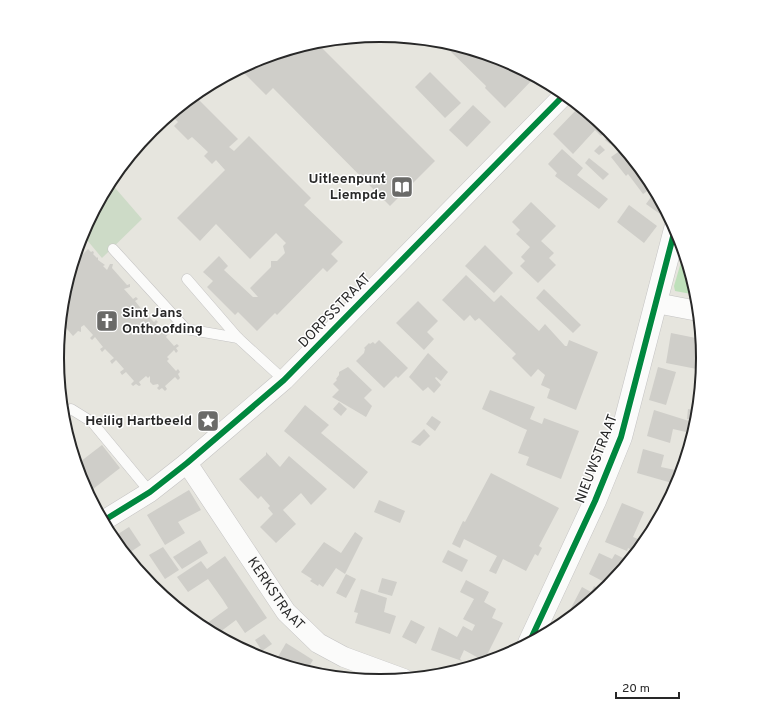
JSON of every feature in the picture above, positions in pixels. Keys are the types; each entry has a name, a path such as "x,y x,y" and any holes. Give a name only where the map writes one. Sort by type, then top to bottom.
{"street":[{"name":"DORPSSTRAAT","path":"107,518 150,492 187,463 284,380 561,98"},
{"name":"NIEUWSTRAAT","path":"533,635 595,501 621,437 673,240"},
{"path":"656,303 692,310"},
{"name":"KERKSTRAAT","path":"187,463 286,612 318,643 344,657 389,674"}],"lane":[{"path":"113,249 186,329 238,338"},
{"path":"187,279 238,338 284,380"},
{"path":"69,411 71,409 92,422 150,492"}],"green space":[{"path":"114,187 142,219 102,258 87,240"},
{"path":"681,262 689,294 675,291 674,286"}],"building":[{"path":"322,48 435,161 390,206 273,88 266,95 244,73 278,59"},
{"path":"449,50 501,66 531,81 505,108 485,88 486,86"},
{"path":"430,72 461,103 445,118 415,87"},
{"path":"198,99 238,139 229,147 234,151 249,136 311,198 304,205 343,242 331,254 338,261 327,272 323,268 277,315 275,313 257,331 238,312 235,315 207,287 213,281 203,272 219,256 228,266 224,270 253,297 258,297 250,288 271,267 271,261 277,261 285,253 283,246 286,243 276,233 250,259 216,224 200,241 177,218 225,170 216,160 212,164 204,156 208,152 192,137 188,140 174,126 178,122 174,118"},
{"path":"473,105 491,122 467,147 449,130"},
{"path":"576,110 602,134 601,136 595,130 573,154 553,134"},
{"path":"606,138 611,143 610,144 605,140"},
{"path":"600,145 605,150 599,155 594,151"},
{"path":"562,149 583,168 577,175 608,199 599,209 555,176 557,173 548,164"},
{"path":"619,151 648,190 643,194 628,174 626,176 611,157"},
{"path":"589,158 609,174 603,180 585,163"},
{"path":"651,197 654,200 660,214 646,204"},
{"path":"531,202 556,226 541,241 554,253 549,258 556,265 538,283 520,266 525,261 521,257 530,247 516,234 520,230 512,222"},
{"path":"629,205 657,226 644,243 617,222"},
{"path":"485,245 513,273 494,293 465,266"},
{"name":"Sint Jans Onthoofding","path":"88,249 91,252 93,251 93,254 105,265 103,266 107,270 110,264 113,264 112,268 127,285 130,284 130,287 124,289 133,299 136,297 138,299 135,301 143,311 146,308 148,310 145,313 154,322 156,320 158,322 156,324 164,334 167,331 169,333 166,337 174,346 177,344 179,346 176,348 178,351 176,353 174,350 167,357 169,359 167,361 176,371 178,369 180,372 178,374 180,378 178,380 175,377 165,386 167,389 165,391 162,388 159,390 157,388 159,386 158,384 153,385 150,382 150,376 148,378 146,376 139,382 141,385 139,386 136,384 133,386 131,384 134,381 126,372 122,375 120,372 124,369 116,360 112,364 110,361 114,358 105,349 102,352 100,349 103,347 95,337 92,340 90,338 93,335 84,325 81,327 81,332 78,331 73,336 66,328 70,296 81,256"},
{"path":"466,275 494,302 501,295 539,331 545,324 565,346 567,346 569,340 598,352 576,410 547,398 550,389 541,385 545,375 538,369 531,377 512,358 516,354 479,318 475,321 470,315 464,321 442,300"},
{"path":"544,289 581,325 573,333 536,298"},
{"path":"418,301 438,321 427,332 434,339 424,350 396,323"},
{"path":"671,333 695,338 695,369 666,363"},
{"path":"379,340 408,368 398,378 396,376 384,388 356,361 364,353 364,348 369,343 370,344 373,342 375,344"},
{"path":"428,353 448,372 441,381 436,377 435,378 441,385 434,393 428,387 423,391 409,377"},
{"path":"348,367 372,390 364,398 372,406 366,417 332,397 339,390 333,384 337,380 336,379 339,372"},
{"path":"658,367 676,372 666,405 649,400"},
{"path":"490,390 535,407 530,419 542,424 544,418 579,431 561,479 526,465 529,457 518,453 527,430 482,409"},
{"path":"339,402 347,409 341,416 333,409"},
{"path":"305,405 329,425 321,433 368,472 354,489 284,431"},
{"path":"688,409 691,410 690,419 687,419"},
{"path":"654,410 689,421 686,432 673,429 670,443 647,436"},
{"path":"432,416 441,422 435,431 426,424"},
{"path":"424,429 430,436 420,446 411,442"},
{"path":"102,445 120,468 93,489 81,461"},
{"path":"643,449 664,455 661,467 675,470 670,483 637,473"},
{"path":"266,452 280,467 289,456 327,489 311,505 301,493 283,510 296,524 276,543 260,527 273,514 268,508 270,506 261,496 258,499 239,479 266,455"},
{"path":"491,473 559,508 539,546 542,548 538,556 535,554 526,571 503,559 496,574 489,571 497,556 464,539 460,548 452,544 463,521 465,522"},
{"path":"189,490 201,510 178,522 185,533 165,545 147,515"},
{"path":"379,500 405,511 400,523 374,512"},
{"path":"622,503 644,512 633,537 639,539 631,550 628,548 627,551 605,542"},
{"path":"129,527 141,545 131,552 117,535"},
{"path":"355,532 363,538 345,574 336,568 323,587 310,581 312,579 301,572 324,542 341,553"},
{"path":"200,540 208,553 182,569 173,557"},
{"path":"163,547 179,570 165,579 149,555"},
{"path":"448,550 468,560 462,572 442,562"},
{"path":"599,553 612,559 615,554 624,559 603,581 589,574"},
{"path":"225,556 267,618 245,633 236,620 221,631 207,623 228,608 223,600 208,579 188,592 177,577 201,561 207,569"},
{"path":"346,574 356,579 346,598 336,593"},
{"path":"382,578 397,582 392,596 378,592"},
{"path":"466,580 489,592 484,602 496,609 492,618 503,623 487,655 479,658 464,650 460,659 462,661 431,650 439,627 457,637 463,626 472,631 475,625 463,619 474,599 460,592"},
{"path":"594,586 597,587 570,610 582,587 591,592"},
{"path":"361,589 387,598 384,612 396,616 390,634 355,623 358,613 354,612"},
{"path":"411,620 425,627 416,644 402,637"},
{"path":"264,634 272,644 262,651 255,640"},
{"path":"286,643 313,660 310,666 278,657"}],"cycle path":[{"path":"107,518 150,492 187,463 284,380 561,98"},
{"path":"533,635 595,501 621,437 673,238"}],"place":[{"name":"Uitleenpunt Liempde","path":"402,187"},
{"name":"Sint Jans Onthoofding","path":"107,321"},
{"name":"Heilig Hartbeeld","path":"208,421"}]}
